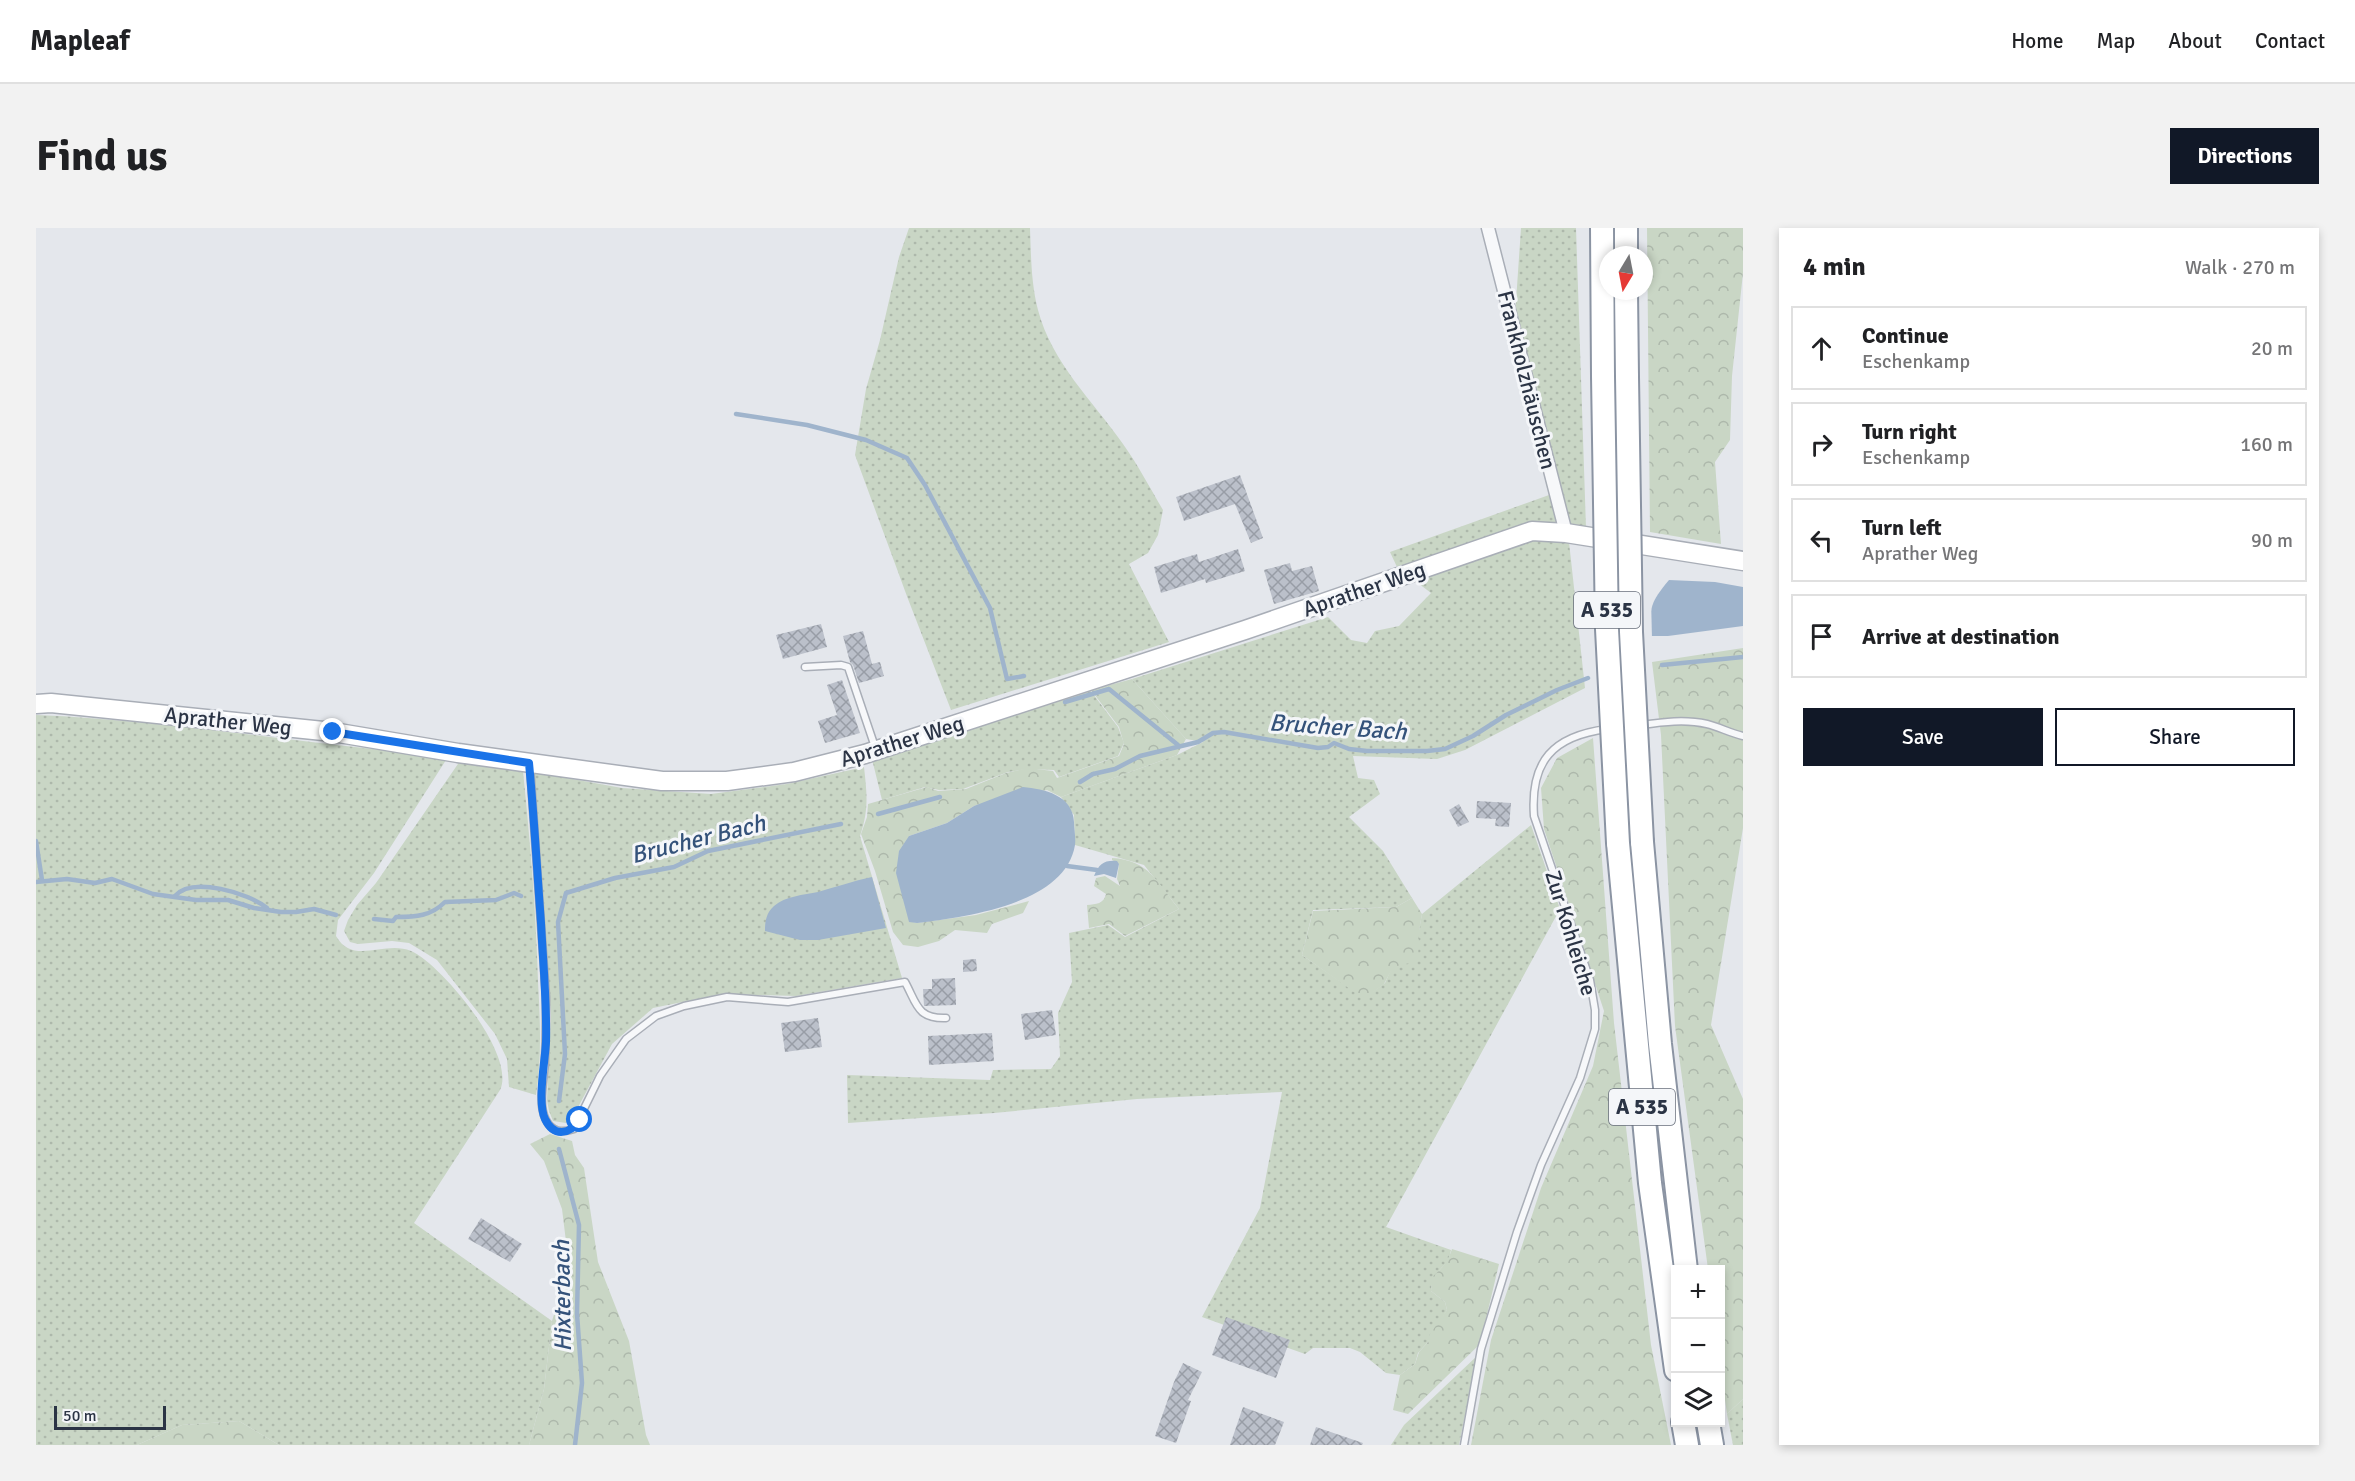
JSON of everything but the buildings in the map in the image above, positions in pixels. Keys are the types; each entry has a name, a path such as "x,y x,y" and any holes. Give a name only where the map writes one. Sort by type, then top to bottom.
{"highway":[{"name":"A 535","path":"1602,228 1607,629 1618,843 1650,1182 1671,1334"},
{"path":"1626,228 1626,246"},
{"name":"A 535","path":"1626,300 1631,632 1642,842 1660,1044 1686,1265"},
{"path":"1684,1427 1687,1445"},
{"path":"1709,1427 1712,1445"}],"street":[{"name":"Frankholzhäuschen","path":"1488,228 1566,532"},
{"name":"Aprather Weg","path":"36,704 51,703 333,732 662,781 727,781 794,772 876,750 1245,630 1532,531 1566,532 1743,561"}],"lane":[{"path":"805,667 841,664 848,667 876,750"},
{"path":"1629,726 1686,721 1709,724 1726,732 1743,736"},
{"name":"Zur Kohleiche","path":"1464,1445 1481,1349 1517,1232 1541,1165 1580,1078 1595,1029 1595,1010 1590,980 1534,816 1532,793 1536,774 1548,755 1566,741 1585,732 1618,728"},
{"path":"529,763 546,997 546,1045 542,1103 545,1119 552,1129 564,1132 574,1129 600,1076 626,1039 656,1016 684,1006 727,998 788,1002 905,982 922,1013 932,1019 946,1018"}],"green space":[{"path":"909,228 1030,228 1036,300 1044,329 1063,364 1139,468 1163,510 1158,535 1148,553 1129,564 1169,642 951,710 855,455 866,389 899,257"},
{"path":"1521,228 1576,228 1586,528 1569,542 1585,688 1465,750 1437,759 1353,756 1358,778 1374,780 1380,794 1349,817 1383,851 1412,898 1396,907 1313,910 1302,955 1364,998 1385,983 1392,967 1419,930 1422,914 1531,825 1560,909 1386,1227 1451,1250 1447,1261 1432,1283 1431,1291 1445,1302 1447,1310 1428,1342 1418,1353 1415,1364 1400,1375 1386,1373 1360,1352 1350,1348 1313,1348 1305,1354 1202,1317 1260,1208 1282,1092 1137,1099 994,1113 848,1123 847,1075 990,1080 993,1070 1051,1069 1060,1056 1058,1013 1072,982 1069,933 1108,925 1125,937 1179,909 1144,865 1075,845 1074,815 1061,797 1177,755 1203,742 1186,739 1132,679 1328,617 1351,640 1367,643 1375,631 1399,626 1431,593 1397,567 1390,552 1549,495 1512,329 1515,316"},
{"path":"1647,228 1743,228 1743,273 1732,376 1730,440 1715,462 1721,544 1650,532 1648,300 1653,300 1653,246 1647,246"},
{"path":"1743,648 1743,828 1711,1025 1743,1099 1743,1399 1727,1414 1725,1400 1725,1265 1707,1265 1675,1026 1661,735 1652,662"},
{"path":"1132,679 1186,739 1177,755 1061,797 1047,790 974,806 947,823 909,836 909,921 917,923 976,915 1029,901 1023,913 992,924 987,933 955,930 939,941 918,947 903,945 893,932 875,871 861,834 867,817 868,804 927,787 938,791 966,789 1006,773 1028,768 1053,771 1057,778 1119,756 1124,744 1119,727 1091,690"},
{"path":"1090,690 1118,727 1124,743 1118,756 1059,777 1054,770 1027,769 1008,772 963,789 939,790 925,787 882,800 872,759"},
{"path":"36,715 176,726 410,753 446,760 374,873 338,920 336,936 343,945 351,949 370,951 401,948 424,959 457,991 473,1012 497,1055 502,1075 500,1090 414,1223 552,1321 544,1389 529,1445 279,1445 239,1421 182,1425 137,1445 36,1445"},
{"path":"1593,738 1614,1023 1651,1345 1671,1445 1471,1445 1491,1340 1541,1188 1593,1066 1604,1011 1544,829 1541,788 1557,758"},
{"path":"460,761 523,771 534,902 539,1010 540,1052 536,1095 509,1087 507,1059 495,1034 437,960 409,943 392,941 358,944 350,942 344,931 357,905 376,883"},
{"path":"864,767 866,802 860,836 902,978 796,996 722,994 653,1008 612,1044 577,1109 566,1123 553,1121 547,1100 551,1015 534,772 622,788 711,794 787,784"},
{"path":"1112,858 1135,863 1144,868 1179,909 1125,936 1109,924 1089,928 1087,905 1101,902 1106,894 1094,886 1096,878 1105,876 1120,886 1117,879 1119,864"},
{"path":"1412,898 1422,914 1418,961 1393,967 1384,984 1364,999 1302,955 1313,911 1396,907"},
{"path":"550,1134 572,1141 575,1155 584,1168 598,1262 629,1341 646,1435 650,1445 529,1445 544,1389 552,1321 569,1266 562,1209 544,1161 530,1144"},
{"path":"1452,1249 1499,1264 1480,1344 1408,1414 1393,1410 1400,1375 1415,1364 1419,1352 1428,1342 1430,1334 1447,1310 1445,1302 1431,1291 1432,1277 1444,1265"},
{"path":"1477,1356 1459,1445 1391,1445 1404,1425"},
{"path":"1743,1399 1743,1445 1733,1445 1727,1414"},
{"path":"239,1421 279,1445 137,1445 182,1425"}],"water":[{"path":"1669,580 1715,582 1743,587 1743,626 1668,636 1650,636 1652,605"},
{"path":"1023,787 1056,795 1069,805 1072,813 1075,845 1067,865 1053,882 1033,894 985,912 917,923 909,922 896,873 899,851 909,836 947,823 974,806"},
{"path":"1117,861 1119,864 1116,878 1104,874 1094,876 1103,864"},
{"path":"872,877 886,928 818,940 800,940 765,931 769,912 778,903 795,896"}],"pier":[{"path":"1651,598 1652,639 1644,632"}],"waterway":[{"path":"736,414 807,425 866,440 907,458 925,485 990,608 1007,679 1024,676"},
{"name":"Brucher Bach","path":"1662,665 1743,657"},
{"name":"Brucher Bach","path":"1080,782 1093,774 1115,769 1140,756 1198,742 1213,733 1224,732 1318,748 1328,747 1334,743 1349,749 1367,751 1445,749 1473,736 1506,715 1557,690 1588,678"},
{"path":"1065,702 1109,689 1178,745"},
{"name":"Brucher Bach","path":"878,814 940,797"},
{"name":"Brucher Bach","path":"559,1101 565,1054 558,922 566,893 615,878 674,867 708,851 841,824"},
{"path":"36,841 42,880"},
{"path":"1067,866 1097,870"},
{"name":"Brucher Bach","path":"36,882 67,879 95,883 112,879 153,894 196,900 228,900 254,908 281,912 314,909 336,915"},
{"name":"Brucher Bach","path":"175,896 183,890 207,887 234,892 259,902 267,908"},
{"name":"Brucher Bach","path":"374,919 393,921 396,917 423,915 445,902 496,900 514,893 521,896"},
{"name":"Hixterbach","path":"559,1149 579,1225 577,1314 582,1383 575,1445"}],"route":[{"path":"333,732 529,763 546,997 542,1103 545,1119 552,1129 564,1132 574,1129 580,1120"}]}
